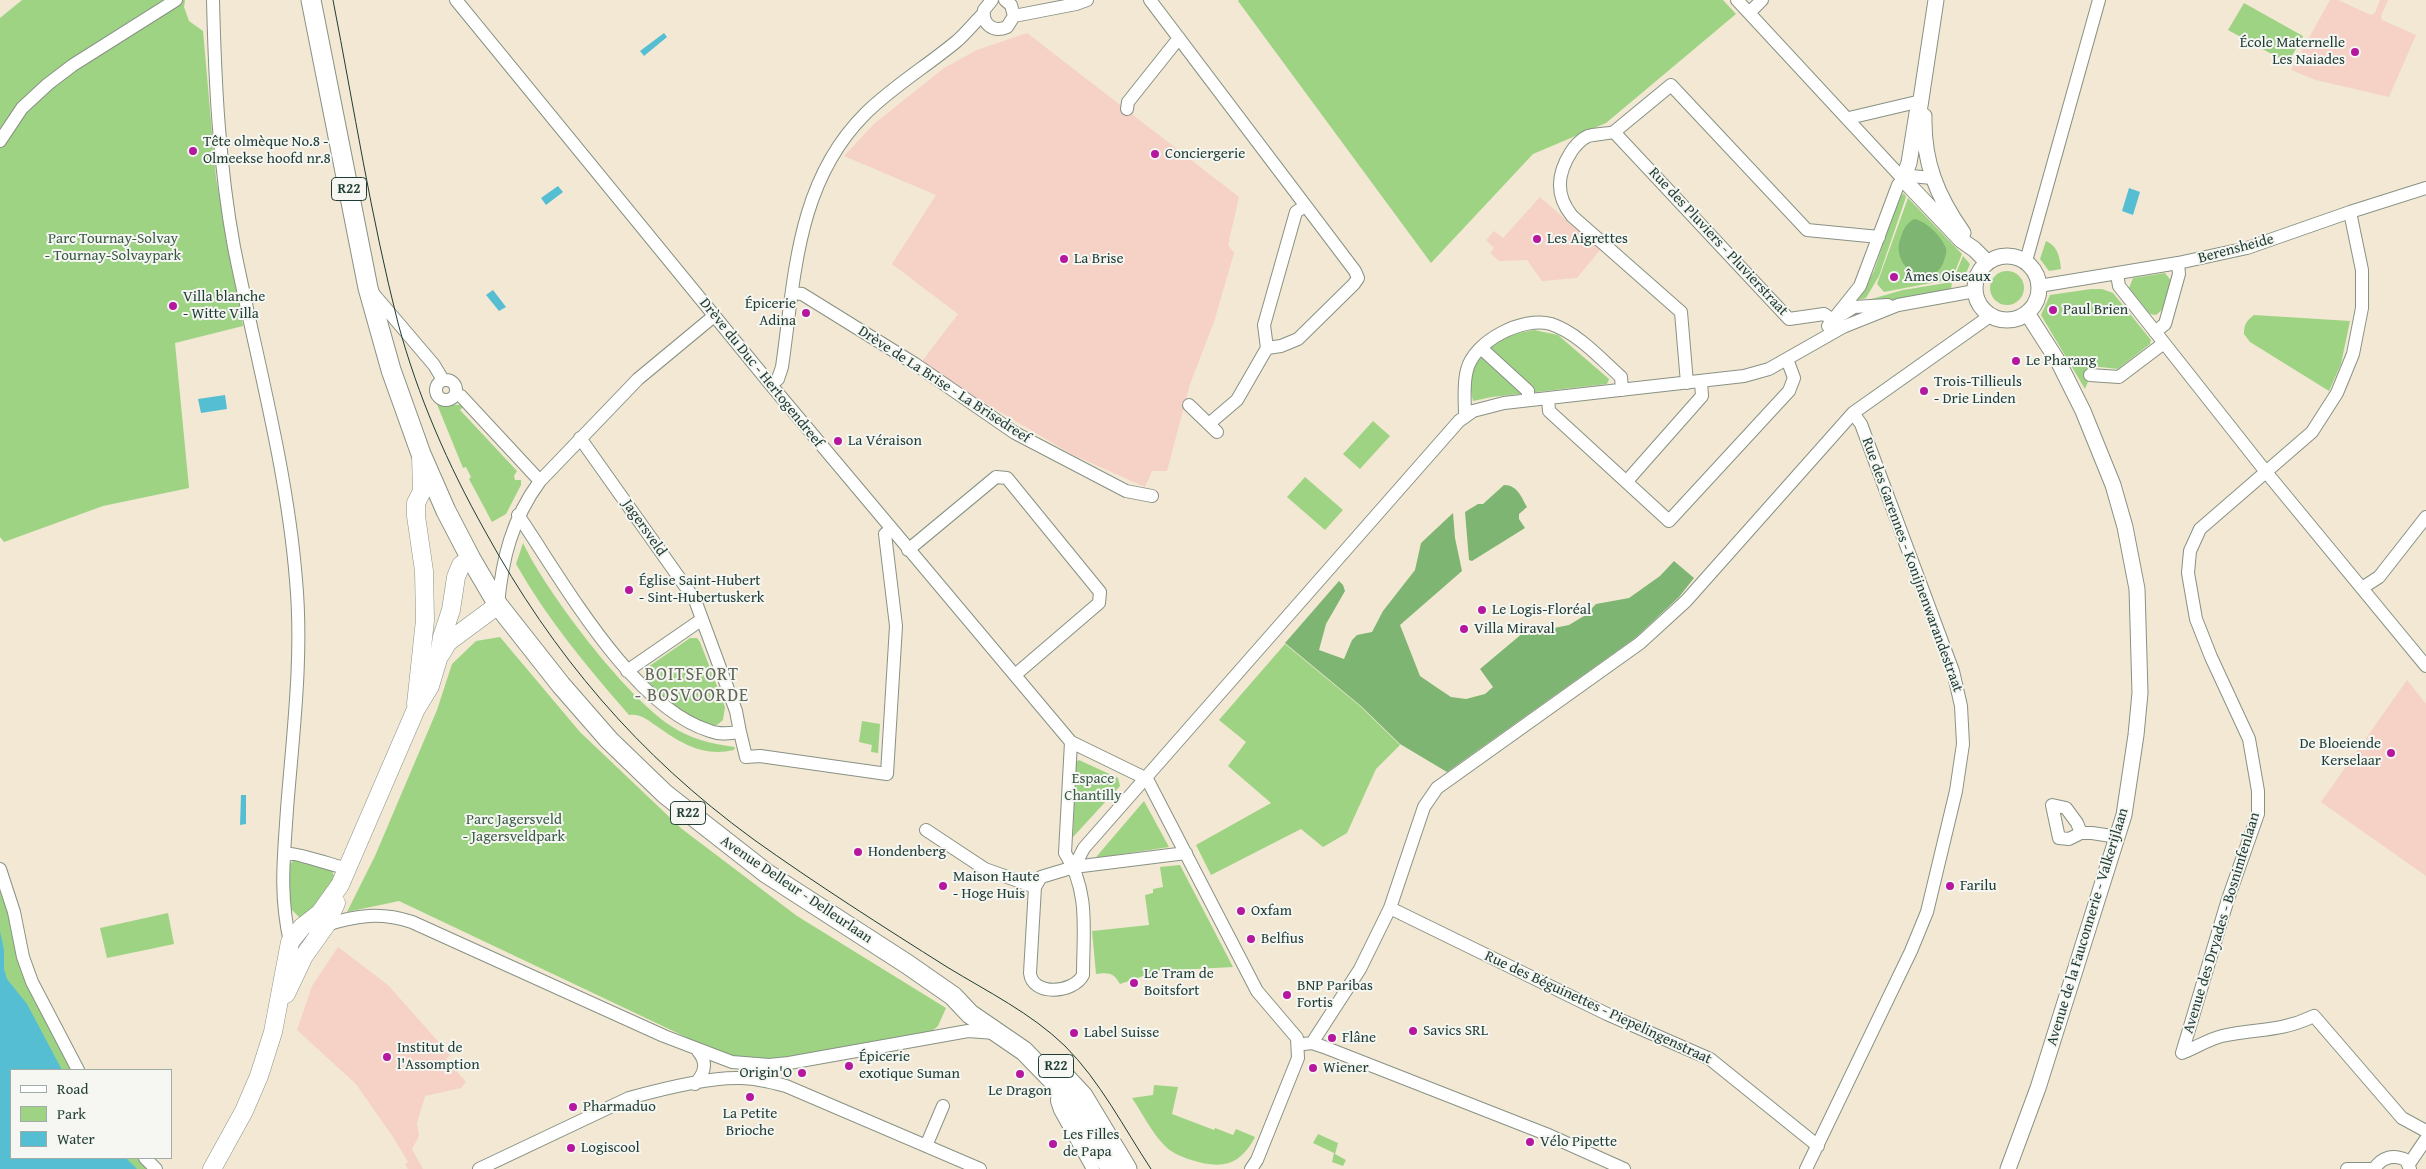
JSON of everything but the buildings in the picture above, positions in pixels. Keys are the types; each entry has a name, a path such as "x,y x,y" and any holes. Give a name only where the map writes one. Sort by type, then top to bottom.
{"main road":[{"name":"Avenue Delleur - Delleurlaan","path":"311,0 368,288 390,370 421,454 471,559 498,604 561,685 603,733 665,794 766,873 953,996"},
{"path":"416,710 425,620 424,571 416,516 416,503 422,491 421,454"},
{"path":"212,1169 244,1111 292,981 304,956 334,910 344,877 416,710 430,686 451,610 456,577 461,565 471,559"},
{"path":"439,656 448,642 498,604"},
{"path":"273,1032 289,945 302,927 320,913 344,877"},
{"name":"R22","path":"953,996 970,1014 1024,1051 1058,1086 1111,1169"},
{"name":"R22","path":"953,996 975,1005 1017,1033 1049,1060 1083,1096 1127,1169"},
{"path":"223,1169 243,1126 244,1111"}],"street":[{"path":"213,0 214,59 222,153 234,244 280,468 296,579 300,646 282,894 289,945"},
{"path":"1005,0 1011,5 1014,16"},
{"path":"958,40 989,26 998,29 1007,27 1014,16 1076,4 1087,0"},
{"path":"1150,0 1355,271 1358,278 1298,339 1281,346 1267,348"},
{"path":"1737,0 1849,118 1916,195 1961,240 1974,249 1987,262"},
{"path":"1749,13 1762,0"},
{"path":"1838,323 1860,286 1898,185 1903,179 1909,163 1936,0"},
{"path":"2026,261 2099,0"},
{"path":"0,141 22,108 48,84 73,65 174,1"},
{"name":"Drève du Duc - Hertogendreef","path":"460,1 714,316 908,550 1071,742 1146,779"},
{"path":"987,4 989,26"},
{"path":"771,385 778,379 782,368 801,230 824,169 840,142 865,114 958,40 987,4"},
{"path":"1127,109 1128,102 1179,38"},
{"path":"1687,383 1680,312 1572,216 1562,199 1559,184 1560,175 1575,147 1587,136 1614,132 1670,85 1807,230 1879,238"},
{"path":"1849,118 1920,104"},
{"path":"1920,104 1924,113 1924,131 1934,183 1974,249"},
{"name":"Rue des Pluviers - Pluvierstraat","path":"1614,132 1789,319 1824,314 1838,323"},
{"path":"1903,179 1911,176 1934,183"},
{"path":"1916,195 1929,194 1934,183"},
{"name":"Berensheide","path":"2039,286 2178,263 2248,248 2350,212 2426,188"},
{"path":"1189,406 1214,428 1237,400 1267,348 1265,319 1296,212 1305,206"},
{"name":"Avenue des Dryades - Bosnimfenlaan","path":"2350,212 2359,250 2363,290 2360,324 2354,354 2337,393 2312,432 2200,529 2190,552 2188,573 2196,619 2249,739 2258,791 2258,814 2228,899 2182,1053 2221,1036 2272,1031 2296,1025 2314,1016 2402,1118 2426,1131"},
{"path":"2002,256 2016,256 2026,261 2035,272 2039,286 2036,303 2027,313 2007,320 1990,316 1978,302 1975,291 1976,279 1987,262 2002,256"},
{"path":"2155,332 2165,324 2179,274 2178,263"},
{"path":"2117,274 2119,286 2155,332 2266,472 2426,666"},
{"name":"Avenue Delleur - Delleurlaan","path":"368,288 434,365 443,380 436,388 440,399 451,400 456,394 461,396 540,481"},
{"path":"1074,867 1084,848 1465,416 1487,405 1744,376 1769,369 1787,359 1838,323 1898,305 1975,291"},
{"name":"Drève de La Brise - La Brisedreef","path":"793,293 802,294 915,364 1015,433 1126,491 1152,496"},
{"name":"Avenue de la Fauconnerie - Valkerijlaan","path":"2008,1169 2038,1088 2118,837 2124,815 2132,764 2140,693 2138,589 2126,528 2089,425 2059,363 2027,313"},
{"path":"498,604 503,563 518,515 540,481 638,379 714,316"},
{"path":"1312,1043 1360,969 1390,908 1424,807 1437,788 1640,643 1686,601 1853,413 1990,316"},
{"path":"1465,416 1467,369 1472,358 1496,336 1514,328 1534,323 1551,324 1566,331 1621,377 1622,390"},
{"path":"2090,375 2118,377 2164,343"},
{"path":"1481,348 1528,391 1528,400"},
{"path":"1548,398 1549,411 1669,521 1789,391 1794,378 1787,359"},
{"path":"1627,481 1702,396 1701,382"},
{"name":"Rue des Garennes - Konijnenwarandestraat","path":"1806,1169 1911,951 1927,912 1956,791 1963,744 1961,706 1953,671 1862,424 1853,413"},
{"name":"Jagersveld","path":"580,438 695,600 736,711 746,757 760,756 887,774 896,626 885,534 891,529"},
{"path":"908,550 996,478 1007,478 1100,592 1099,603 1015,675"},
{"path":"518,515 598,633 627,671 667,708 695,725 712,732 740,732"},
{"path":"2362,588 2379,577 2426,518"},
{"path":"627,671 702,620"},
{"path":"1071,742 1065,853 1074,867 1081,886 1084,912 1083,975 1074,987 1039,988 1030,981 1035,893 1041,877 1074,867 1186,853"},
{"path":"1146,779 1241,962 1264,1000 1294,1032 1298,1044 1298,1058 1255,1166"},
{"path":"926,830 985,869 1035,893"},
{"path":"2081,833 2118,837"},
{"path":"284,857 296,854 323,864 344,877"},
{"path":"0,869 14,912 23,957 32,982 77,1069"},
{"name":"Rue des Béguinettes - Piepelingenstraat","path":"1390,908 1599,1010 1710,1059 1818,1146"},
{"path":"326,925 369,915 392,915 421,926 698,1051 741,1064 769,1065 789,1063 968,1031 1000,1033"},
{"path":"1298,1044 1312,1043 1546,1134 1624,1169"},
{"path":"695,1084 702,1077 704,1068 703,1057 698,1051"},
{"path":"786,1086 784,1074 789,1063"},
{"path":"479,1169 629,1098 695,1084 739,1078 759,1079 786,1086 980,1169"},
{"path":"1058,1086 1057,1101 1060,1110 1093,1169"},
{"path":"926,1146 943,1106"},
{"path":"2409,1167 2426,1139"},
{"path":"2347,1169 2373,1169 2378,1162 2399,1156 2406,1160 2409,1167"},
{"path":"146,1159 156,1169"}],"shaded area":[{"name":"École Maternelle Les Naiades","path":"2330,0 2338,0 2371,15 2375,13 2380,0 2388,0 2381,16 2382,20 2416,35 2389,97 2316,80 2291,70"},
{"name":"La Brise","path":"1027,33 1239,197 1228,245 1234,253 1214,322 1190,384 1167,471 1152,471 1145,487 1071,454 920,364 958,314 892,264 936,195 844,156 875,123 944,68 977,50"},
{"name":"Les Aigrettes","path":"1540,197 1600,250 1577,278 1542,281 1527,260 1499,261 1490,253 1494,248 1486,240 1494,231 1503,238"},
{"name":"De Bloeiende Kerselaar","path":"2407,680 2426,704 2426,876 2321,802"},
{"name":"Institut de l'Assomption","path":"338,947 388,985 450,1055 446,1059 466,1082 461,1088 425,1096 417,1123 419,1136 412,1149 423,1169 408,1169 405,1164 408,1162 393,1137 356,1084 297,1030 312,986"}],"green space":[{"name":"Parc Tournay-Solvay - Tournay-Solvaypark","path":"22,0 185,0 184,7 189,21 203,31 216,178 243,326 175,343 189,488 103,506 4,542 0,537 0,18"},
{"path":"1239,0 1723,0 1736,14 1606,123 1533,154 1431,263"},
{"path":"2244,3 2303,36 2288,63 2228,30"},
{"path":"1904,193 1906,197 1879,276 1866,298 1858,300 1874,271 1898,199"},
{"path":"1908,198 1962,254 1952,279 1884,292 1877,284"},
{"path":"1914,219 1919,220 1932,229 1940,237 1946,248 1944,261 1938,271 1930,275 1922,276 1913,273 1901,258 1899,248 1903,231"},
{"path":"2046,241 2056,249 2061,269 2049,271 2040,259"},
{"path":"1963,256 1970,264 1964,278 1954,278"},
{"path":"2007,271 2014,272 2019,276 2023,281 2023,295 2019,300 2014,304 2007,305 2000,304 1995,300 1991,295 1990,288 1991,281 1995,276 2000,272"},
{"path":"2165,273 2172,282 2163,309 2156,315 2150,314 2129,288 2133,278"},
{"path":"1952,282 1951,290 1881,303 1861,302 1903,290"},
{"path":"2102,289 2113,293 2151,340 2150,344 2118,369 2088,367 2089,379 2085,389 2041,315 2050,295"},
{"path":"2254,315 2350,321 2341,364 2329,391 2250,342 2244,334 2244,328 2247,321"},
{"path":"1534,330 1558,335 1609,379 1607,384 1492,397 1473,401 1469,382 1475,365 1489,348 1507,335"},
{"path":"434,397 442,404 462,405 463,407 460,410 517,471 514,476 515,480 521,480 521,485 506,514 492,522 469,479 471,477 466,467 463,468"},
{"path":"1373,421 1390,436 1360,469 1343,454"},
{"path":"1305,477 1343,510 1325,530 1287,497"},
{"path":"1504,485 1515,489 1521,495 1527,507 1519,514 1519,519 1525,528 1472,561 1469,560 1465,512 1478,504 1483,504"},
{"path":"1453,513 1455,538 1462,571 1400,625 1420,676 1451,697 1466,699 1485,694 1493,687 1480,669 1530,627 1554,628 1569,625 1584,616 1596,604 1629,598 1660,576 1674,561 1694,578 1679,597 1635,638 1447,772 1400,744 1361,706 1285,643 1339,581 1345,591 1326,624 1319,650 1344,659 1352,640 1357,635 1372,632 1383,611 1415,570 1421,543"},
{"path":"523,543 549,588 588,642 652,712 678,731 702,740 735,747 734,750 713,752 694,748 676,739 645,718 629,715 569,642 528,584 516,564"},
{"name":"Parc Jagersveld - Jagersveldpark","path":"500,637 580,732 682,829 797,916 946,1008 938,1026 921,1040 778,1061 728,1057 399,901 347,912 375,856 437,710 452,664 476,641"},
{"path":"690,638 697,638 700,642 725,707 723,720 717,725 710,726 674,708 644,677 645,669"},
{"path":"1285,644 1360,706 1400,745 1376,769 1347,833 1323,847 1301,829 1211,875 1196,845 1271,803 1228,766 1246,742 1219,720"},
{"path":"862,721 880,724 878,753 871,752 872,745 859,742"},
{"name":"Espace Chantilly","path":"1079,760 1118,778 1120,786 1073,837 1075,762"},
{"path":"1144,801 1169,847 1096,858 1097,856"},
{"path":"294,859 332,871 336,880 335,885 302,920 289,907 288,867"},
{"path":"1180,865 1233,967 1158,971 1120,984 1111,974 1096,974 1092,931 1149,925 1145,895 1153,893 1153,889 1163,887 1160,867"},
{"path":"0,882 9,915 74,1069 10,1069 10,1159 141,1159 151,1169 0,1169"},
{"path":"168,913 174,944 107,958 100,928"},
{"path":"1154,1085 1178,1087 1172,1114 1214,1130 1215,1128 1233,1135 1236,1129 1255,1137 1242,1155 1235,1160 1219,1165 1199,1162 1176,1154 1165,1146 1156,1135 1132,1098 1153,1095"},
{"path":"1318,1134 1338,1143 1335,1154 1346,1160 1343,1166 1332,1162 1334,1153 1313,1143"}],"water":[{"path":"664,33 667,37 644,56 640,51"},
{"path":"558,186 563,192 546,205 541,198"},
{"path":"2129,188 2140,192 2133,215 2122,211"},
{"path":"493,290 506,307 499,311 486,295"},
{"path":"225,395 227,409 201,413 198,399"},
{"path":"241,795 246,795 246,824 240,825"},
{"path":"0,931 4,950 4,969 7,979 27,1004 61,1069 10,1069 10,1159 127,1159 137,1169 0,1169"}],"tram line":[{"path":"333,0 379,243 406,350 446,456 485,531 539,620 601,700 672,773 711,807 753,839 825,888 947,967 1009,1004 1052,1034 1089,1074 1151,1169"}],"place":[{"name":"École Maternelle Les Naiades","path":"2355,52"},
{"name":"Tête olmèque No.8 - Olmeekse hoofd nr.8","path":"193,151"},
{"name":"Conciergerie","path":"1155,154"},
{"name":"Les Aigrettes","path":"1537,239"},
{"name":"La Brise","path":"1064,259"},
{"name":"Âmes Oiseaux","path":"1894,277"},
{"name":"Villa blanche - Witte Villa","path":"173,306"},
{"name":"Paul Brien","path":"2053,310"},
{"name":"Épicerie Adina","path":"806,313"},
{"name":"Le Pharang","path":"2016,361"},
{"name":"Trois-Tillieuls - Drie Linden","path":"1924,391"},
{"name":"La Véraison","path":"838,441"},
{"name":"Église Saint-Hubert - Sint-Hubertuskerk","path":"629,590"},
{"name":"Le Logis-Floréal","path":"1482,610"},
{"name":"Villa Miraval","path":"1464,629"},
{"name":"De Bloeiende Kerselaar","path":"2391,753"},
{"name":"Hondenberg","path":"858,852"},
{"name":"Maison Haute - Hoge Huis","path":"943,886"},
{"name":"Farilu","path":"1950,886"},
{"name":"Oxfam","path":"1241,911"},
{"name":"Belfius","path":"1251,939"},
{"name":"Le Tram de Boitsfort","path":"1134,983"},
{"name":"BNP Paribas Fortis","path":"1287,995"},
{"name":"Savics SRL","path":"1413,1031"},
{"name":"Label Suisse","path":"1074,1033"},
{"name":"Flâne","path":"1332,1038"},
{"name":"Institut de l'Assomption","path":"387,1057"},
{"name":"Épicerie exotique Suman","path":"849,1066"},
{"name":"Wiener","path":"1313,1068"},
{"name":"Origin'O","path":"802,1073"},
{"name":"Le Dragon","path":"1020,1074"},
{"name":"La Petite Brioche","path":"750,1097"},
{"name":"Pharmaduo","path":"573,1107"},
{"name":"Vélo Pipette","path":"1530,1142"},
{"name":"Les Filles de Papa","path":"1053,1144"},
{"name":"Logiscool","path":"571,1148"}],"district":[{"name":"BOITSFORT - BOSVOORDE","path":"692,685"}]}
